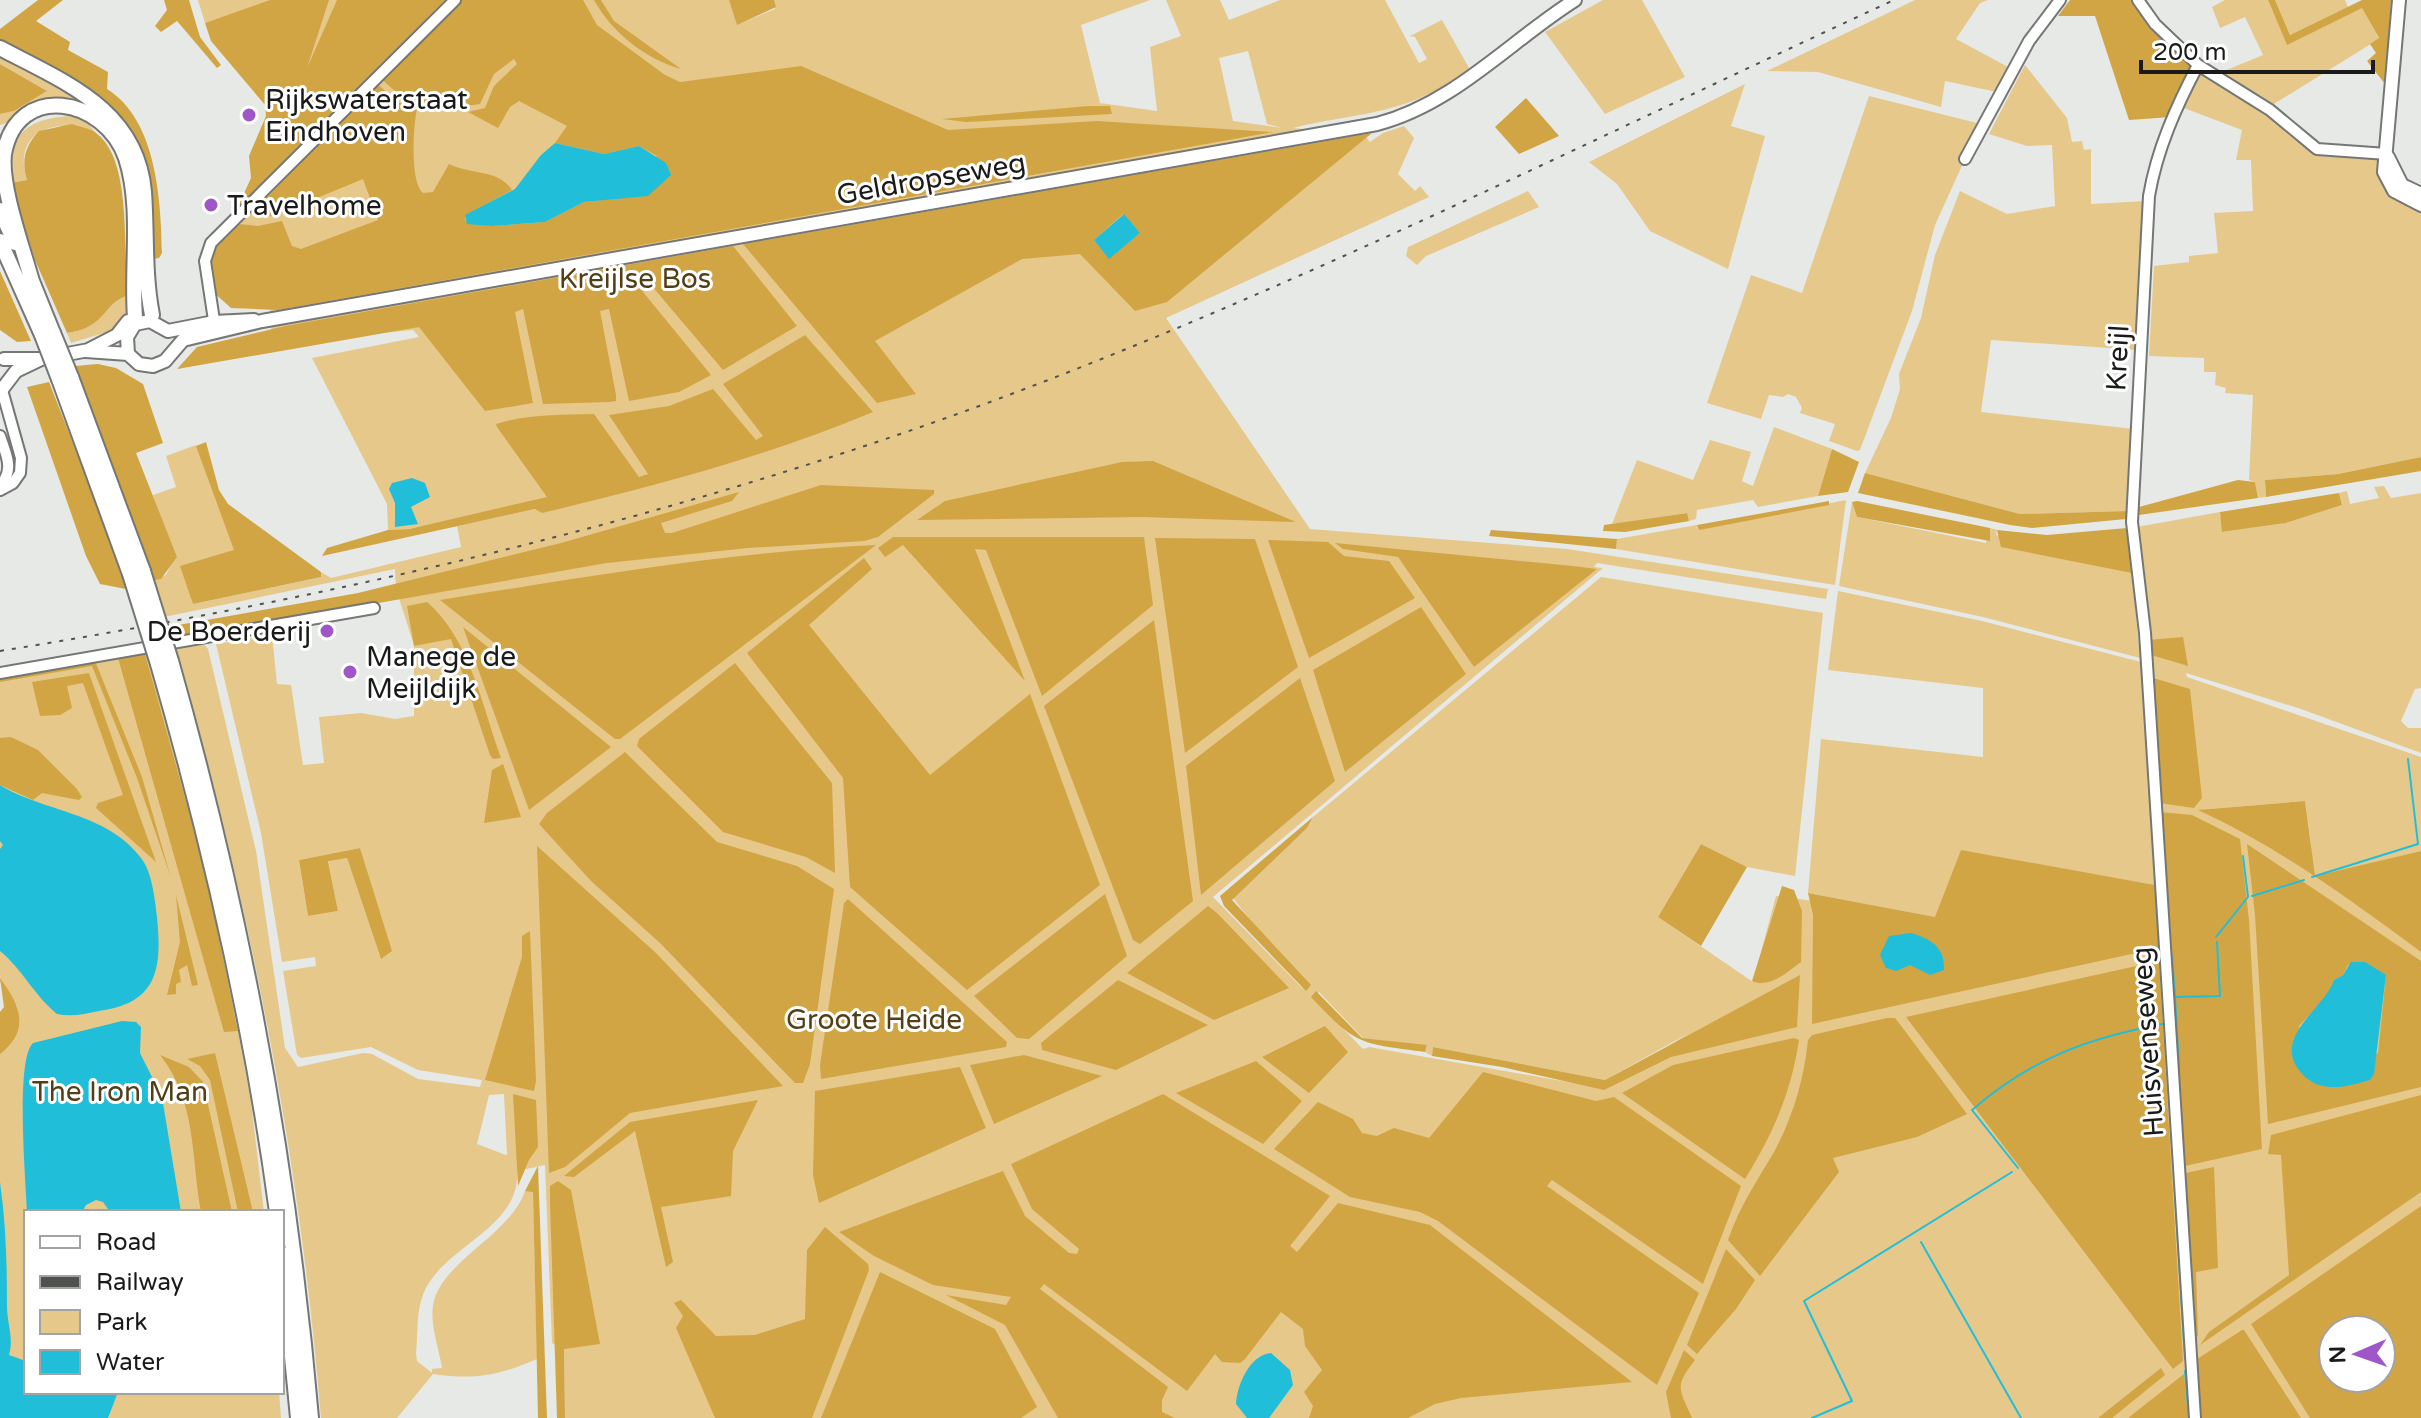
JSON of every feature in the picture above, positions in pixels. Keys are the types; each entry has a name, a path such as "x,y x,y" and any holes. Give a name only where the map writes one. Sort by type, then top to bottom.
{"highway":[{"path":"0,48 88,95 116,120 131,144 143,182 142,317"},
{"path":"47,334 4,185 3,156 13,132 27,117 48,107 69,105 89,111 103,122 126,159 132,189 135,296 142,317"},
{"path":"0,210 33,285"},
{"path":"0,241 47,334 136,572 227,870 264,1048 289,1205 311,1418"},
{"path":"164,663 219,892 252,1053 277,1210"},
{"path":"284,1274 298,1418"}],"main road":[{"name":"Geldropseweg","path":"215,328 1377,124 1421,109 1443,96 1533,27 1575,0"},
{"path":"2399,0 2384,172 2387,182 2403,199 2421,205"},
{"path":"2387,154 2402,185 2421,194"},
{"path":"86,351 107,352 125,343 142,317 168,329 192,325 215,328"},
{"path":"125,343 143,360 154,363 165,361 183,340 215,328"},
{"path":"154,363 167,349 168,329"},
{"path":"5,362 41,359 125,343"},
{"path":"5,362 24,358 41,359"},
{"path":"0,391 5,362"}],"street":[{"path":"215,328 205,261 211,243 455,0"},
{"path":"1965,159 2029,41 2060,0"},
{"path":"2138,0 2155,24 2198,65 2270,110 2317,149 2387,154"},
{"name":"Kreijl","path":"2146,662 2132,522 2149,196 2153,170 2177,104 2198,65"},
{"path":"0,391 21,463 13,483 0,488"},
{"path":"0,436 9,465 8,475 0,488"},
{"path":"0,673 374,608"},
{"name":"Huisvenseweg","path":"2146,662 2195,1418"}],"green space":[{"path":"38,0 63,0 36,21 70,42 68,50 108,72 107,89 124,103 137,120 153,163 157,186 162,253 159,258 148,260 129,135 0,43 0,29"},
{"path":"164,0 189,0 200,37 221,65 217,68 177,21 161,32 155,26 167,10"},
{"path":"198,0 599,0 608,13 601,0 729,0 738,24 775,9 774,0 1150,0 1081,25 1100,103 1157,111 1150,47 1181,36 1166,0 1220,0 1229,20 1280,0 1385,0 1419,63 1427,59 1415,37 1410,36 1442,20 1469,68 1447,84 1385,110 1293,128 1364,135 1370,142 1383,133 1404,126 1414,138 1398,174 1415,191 1420,186 1429,197 1166,318 1310,529 1567,549 1828,589 1826,599 1597,563 1594,567 1603,568 1213,897 1305,991 1233,898 1307,828 1313,817 1601,577 1823,613 1795,876 1747,867 1701,844 1658,917 1753,982 1776,896 1934,917 1808,893 1821,739 1983,757 1983,688 1828,670 1838,591 1982,621 2141,662 2147,761 2148,640 2137,527 2220,512 2223,532 2286,523 2342,505 2339,493 2347,491 2350,504 2379,498 2374,487 2384,486 2391,498 2421,493 2421,688 2415,689 2401,721 2408,728 2421,728 2421,753 2301,709 2186,673 2187,677 2421,757 2421,851 2317,876 2421,857 2421,1418 565,1418 564,1350 552,1343 545,1165 517,1171 515,1191 507,1207 495,1222 434,1276 424,1292 420,1307 416,1354 417,1361 432,1373 432,1369 442,1368 433,1321 438,1290 461,1262 505,1222 525,1191 533,1191 537,1359 486,1375 461,1377 433,1374 397,1418 321,1418 300,1222 268,1029 226,837 175,646 202,642 208,649 256,851 285,1048 298,1067 363,1053 372,1054 418,1079 480,1087 482,1080 418,1070 371,1047 301,1058 297,1055 283,971 316,966 315,957 282,962 261,833 216,644 272,635 277,684 291,685 303,765 324,763 319,717 361,713 395,719 414,716 414,645 396,589 395,569 164,617 154,580 166,575 173,561 153,495 176,487 166,456 196,445 235,550 191,598 193,604 321,577 321,572 331,578 461,547 457,526 535,509 537,502 408,529 388,530 387,504 312,358 419,337 413,330 272,343 270,303 230,264 242,215 277,133 233,14 205,23","holes":["1248,51 1267,124 1282,128 1233,121 1219,58","2305,801 2311,845 2211,809","360,848 381,959 347,858 328,860 338,911 308,916 299,860","1961,851 2150,884 1939,909","1319,992 1363,1038 1427,1046 1425,1052 1432,1056 1433,1047 1605,1080 1689,1033 1602,1088 1369,1047 1363,1049 1312,997","504,1094 507,1155 477,1144 489,1095"]},
{"path":"270,0 329,0 307,68 337,0 445,0 236,211 251,178 249,156 266,116 265,105 211,41 205,23"},
{"path":"461,0 583,0 597,25 665,75 680,82 801,66 948,130 1097,121 1274,132 278,310 231,308 212,291 208,266 213,250 239,224 258,226 282,221 292,246 301,249 378,220 363,179 276,215 262,218 251,214 377,84 400,103 417,109 414,166 423,193 433,192 449,164 492,175 512,190 466,215 465,220 492,226 545,222 584,202 612,199 657,156 639,146 604,154 555,143 567,126 519,101 510,107 498,128 468,112 485,108 494,86 517,64 514,59 494,74 480,104 427,104 392,88 382,79"},
{"path":"594,0 601,0 614,21 681,69 655,59 631,43 610,23"},
{"path":"729,0 774,0 776,7 737,25"},
{"path":"1603,0 1642,0 1685,77 1605,114 1545,32"},
{"path":"1915,0 1988,0 1980,3 1956,39 2010,68 1997,92 1945,81 1941,107 1818,72 1767,71"},
{"path":"2070,0 2137,0 2190,66 2171,117 2129,120 2095,16 2058,16"},
{"path":"2225,0 2268,0 2287,44 2362,7 2379,39 2269,107 2217,74 2263,55 2245,17 2220,28 2212,7"},
{"path":"2268,0 2275,0 2290,35 2362,0 2391,0 2385,84 2367,61 2376,53 2370,44 2379,38 2362,8 2287,45"},
{"path":"2275,0 2345,0 2348,7 2290,35"},
{"path":"0,55 85,102 101,118 73,103 0,125 0,114 14,111 47,91 0,64"},
{"path":"0,64 47,91 14,111 0,114"},
{"path":"2025,65 2067,118 2072,142 2082,141 2084,150 2091,149 2091,204 2147,201 2138,350 1991,340 1981,412 2134,429 2127,511 2020,514 1865,473 1891,418 1900,389 1899,374 1921,318 1935,255 1960,191 2007,214 2055,206 2052,145 2027,146 1989,134"},
{"path":"2199,72 2251,104 2319,156 2380,159 2392,192 2403,203 2421,211 2421,457 2338,474 2265,480 2266,497 2258,498 2255,482 2249,480 2253,395 2225,393 2226,388 2215,385 2216,372 2204,372 2204,358 2149,356 2154,266 2189,262 2189,256 2218,253 2214,213 2253,211 2251,160 2236,160 2242,130 2184,108"},
{"path":"1745,84 1731,126 1765,136 1728,269 1650,231 1617,184 1589,162"},
{"path":"1869,96 1981,124 1935,225 1912,311 1860,450 1857,451 1829,441 1835,424 1800,413 1802,408 1796,397 1788,394 1783,397 1769,395 1761,419 1707,403 1751,275 1802,293"},
{"path":"1526,98 1559,136 1519,154 1495,127"},
{"path":"1110,106 1112,114 966,122 942,119"},
{"path":"71,116 87,122 96,133 67,126 41,131 26,149 24,163 27,180 11,183 12,153 22,133 42,121"},
{"path":"72,124 96,133 108,146 116,164 124,209 129,295 120,299 90,326 67,333 35,260 11,183 27,180 24,166 26,154 30,142 39,131"},
{"path":"1372,133 1167,302 1135,311 1080,254 1022,259 875,341 916,394 877,403 743,244","holes":["1123,214 1140,233 1109,258 1094,240"]},
{"path":"1528,191 1539,207 1426,256 1417,265 1406,256 1408,247"},
{"name":"Kreijlse Bos","path":"733,246 797,326 723,370 651,285 643,292 711,375 679,392 629,401 609,309 600,311 616,395 616,401 610,402 543,404 523,309 515,312 533,403 485,411 419,327 177,369 197,347 285,326"},
{"path":"0,271 31,341 17,342 0,330"},
{"path":"129,295 129,310 117,329 71,343 67,333 90,326 120,299"},
{"path":"805,335 873,412 751,456 626,492 542,513 535,509 322,556 327,548 388,530 409,529 547,497 496,424 520,418 594,414 639,477 648,474 609,415 669,406 713,389 756,440 763,436 723,384"},
{"path":"98,364 116,368 143,384 163,443 136,453 177,557 161,579 154,580 75,366"},
{"path":"49,382 110,537 126,589 100,584 86,556 27,387"},
{"path":"1774,427 1832,449 1818,496 1758,507 1753,500 1697,510 1696,519 1689,521 1686,513 1612,524 1637,460 1693,480 1710,440 1751,452 1742,481 1753,486"},
{"path":"206,442 219,490 228,504 321,572 321,577 193,604 180,566 234,550 196,446"},
{"path":"1832,449 1859,462 1848,492 1818,496"},
{"path":"2421,457 2421,471 2266,497 2265,480 2338,474"},
{"path":"1153,461 1296,522 1143,517 917,520 945,501 1122,462"},
{"path":"1865,473 2020,514 2127,511 2126,519 2032,528 2010,525 1858,493"},
{"path":"2238,480 2255,482 2258,498 2139,515 2139,507"},
{"path":"821,485 934,490 934,494 878,537 864,541 748,548 607,563 173,639 167,627 358,593 561,543 739,492 732,501 661,523 665,533 672,533"},
{"path":"2339,493 2342,505 2286,523 2222,532 2220,512"},
{"path":"1846,500 1835,585 1616,549 1617,539 1697,525 1698,529"},
{"path":"1829,501 1829,505 1699,530 1697,525"},
{"path":"1852,502 1857,517 1986,543 1990,528 1997,530 1996,535 2132,573 2140,658 1983,617 1839,586"},
{"path":"1852,502 1990,528 1990,541 1857,517"},
{"path":"1687,513 1689,521 1625,532 1603,531 1604,525"},
{"path":"2127,528 2132,573 2001,547 1997,530 2047,535"},
{"path":"1491,530 1617,539 1616,549 1489,536"},
{"path":"893,537 1144,537 1153,605 1042,696 986,550 975,549 1025,681 903,545 885,557 878,548"},
{"path":"1155,538 1255,539 1298,667 1185,753"},
{"path":"1268,540 1328,542 1344,556 1389,561 1415,598 1309,658"},
{"path":"1335,543 1597,569 1474,667 1398,557 1343,549"},
{"path":"876,545 620,739 615,739 440,600 712,559"},
{"path":"864,558 872,569 809,625 930,775 1030,694 1100,885 967,990 850,887 843,778 747,653"},
{"path":"427,602 442,617 464,654 501,758 493,759 490,755 451,639 414,646 407,606"},
{"path":"1421,607 1466,674 1345,772 1313,670"},
{"path":"1154,620 1193,901 1140,944 1133,940 1044,706"},
{"path":"463,627 611,747 529,810"},
{"path":"2183,637 2188,666 2148,654 2148,640"},
{"name":"The Iron Man","path":"147,653 208,882 233,1031 238,1031 251,1102 264,1210 24,1210 24,1394 279,1394 281,1418 0,1418 0,1018 17,1007 0,982 0,676"},
{"path":"145,654 206,873 238,1031 224,1032 118,658"},
{"path":"95,661 142,777 171,878 137,778 92,666 0,682 0,676"},
{"path":"735,663 832,783 835,873 806,857 723,832 637,746 639,739"},
{"path":"89,673 156,862 96,808 98,803 123,795 83,683 67,686 72,708 60,715 40,716 32,682"},
{"path":"2150,677 2190,689 2202,798 2194,808 2159,803"},
{"path":"1300,678 1335,781 1201,895 1186,766"},
{"path":"11,737 38,750 82,797 79,800 42,793 33,800 0,785 0,738"},
{"path":"625,752 717,842 797,866 834,889 810,1064 803,1083 795,1083 660,943 591,881 539,824 547,813"},
{"path":"503,764 521,817 484,823 492,770"},
{"path":"2305,801 2315,876 2421,851 2421,952 2285,857 2198,810"},
{"path":"2160,812 2192,815 2240,839 2249,920 2262,1149 2185,1166 2181,1165"},
{"path":"1313,817 1307,828 1232,900 1311,985 1306,991 1224,906 1220,896"},
{"path":"1701,844 1747,867 1701,946 1658,917"},
{"path":"2247,844 2421,961 2421,1087 2268,1124 2255,915","holes":["2348,965 2386,975 2378,1053 2334,1087 2309,1080 2299,1026 2329,994 2334,980 2343,975"]},
{"path":"537,846 656,953 783,1086 630,1113 565,1167 549,1173"},
{"path":"360,848 392,951 381,959 347,858 328,861 338,911 308,916 299,860"},
{"path":"1961,850 2155,885 2159,948 1812,1024 1813,915 1808,893 1935,917"},
{"path":"1782,886 1794,890 1802,911 1801,962 1772,981 1759,983 1752,981"},
{"path":"1105,894 1127,956 1029,1039 1017,1038 974,996"},
{"path":"176,895 198,985 192,986 187,965 179,970 181,982 176,984 176,994 167,995 180,942"},
{"name":"Groote Heide","path":"848,899 1007,1042 1006,1047 821,1079 820,1065 844,903"},
{"path":"1208,906 1289,988 1214,1020 1127,973"},
{"path":"530,931 534,1091 485,1080 522,957 522,936"},
{"path":"2159,961 2183,1361 2173,1369 1906,1017"},
{"path":"1800,975 1797,1027 1671,1057 1604,1090 1502,1067 1432,1056 1433,1047 1605,1080"},
{"path":"0,978 17,1008 19,1027 10,1045 0,1054 0,1012 4,1007"},
{"path":"1118,980 1208,1025 1116,1070 1042,1050 1041,1043"},
{"path":"1316,991 1362,1038 1427,1045 1425,1052 1360,1040 1339,1025 1311,997"},
{"path":"1895,1018 1967,1114 1917,1137 1833,1158 1839,1172 1760,1276 1728,1240 1743,1205 1787,1125 1804,1069 1808,1040 1812,1035"},
{"path":"1325,1026 1348,1052 1309,1093 1262,1057"},
{"path":"1794,1038 1799,1040 1786,1095 1764,1146 1745,1179 1622,1093 1673,1065"},
{"path":"215,1053 253,1210 238,1210 210,1080 200,1066 187,1059"},
{"path":"160,1055 189,1067 203,1082 232,1210 201,1210 191,1130 181,1091"},
{"path":"1024,1055 1102,1076 994,1124 970,1065"},
{"path":"1256,1061 1302,1101 1263,1144 1176,1093"},
{"path":"960,1067 986,1128 819,1203 813,1175 815,1091"},
{"path":"1483,1072 1596,1101 1614,1097 1741,1186 1703,1284 1552,1180 1547,1186 1699,1293 1657,1385 1438,1221 1420,1212 1350,1197 1274,1149 1318,1102 1353,1119 1362,1133 1377,1136 1394,1128 1429,1138"},
{"path":"513,1094 536,1100 538,1147 518,1186"},
{"path":"1163,1094 1330,1196 1290,1246 1297,1252 1338,1203 1430,1225 1632,1382 1461,1398 1435,1404 1408,1418 1309,1418 1313,1406 1304,1392 1322,1370 1305,1346 1303,1329 1281,1312 1245,1359 1240,1363 1222,1362 1215,1354 1187,1391 1044,1284 1040,1289 1168,1387 1162,1400 1162,1412 1175,1418 1058,1418 1005,1325 946,1295 1006,1305 1011,1297 933,1285 874,1256 839,1232 1003,1171 1025,1216 1069,1253 1077,1254 1079,1249 1032,1209 1011,1164"},
{"path":"2421,1095 2421,1192 2200,1345 2209,1332 2289,1275 2281,1155 2268,1154 2271,1135"},
{"path":"758,1100 733,1151 731,1196 661,1207 673,1262 666,1267 635,1131 574,1177 564,1176 630,1122"},
{"path":"538,1166 547,1418 538,1418 533,1192 525,1191"},
{"path":"2214,1167 2218,1268 2196,1272 2198,1335 2192,1343 2181,1174"},
{"path":"558,1181 571,1190 600,1344 564,1349 565,1418 557,1418 550,1204 550,1186"},
{"path":"2421,1206 2421,1418 2310,1418 2251,1324"},
{"path":"825,1227 868,1264 869,1270 812,1418 715,1418 676,1328 683,1316 674,1303 681,1300 716,1336 755,1335 805,1319 807,1250"},
{"path":"1726,1249 1755,1280 1736,1309 1697,1354 1687,1345"},
{"path":"880,1272 995,1329 1037,1407 1021,1418 821,1418"},
{"path":"2242,1330 2301,1418 2197,1418 2194,1361"},
{"path":"1684,1350 1695,1360 1681,1382 1692,1418 1671,1418 1666,1392"},
{"path":"2161,1368 2165,1375 2112,1418 2098,1418"},
{"path":"2184,1374 2188,1418 2128,1418"}],"water":[{"path":"555,143 604,154 639,146 666,163 671,175 648,196 584,202 545,222 492,226 467,224 465,215 515,189 541,155"},
{"path":"1124,214 1140,233 1109,259 1094,240"},
{"path":"412,478 425,483 430,497 411,507 418,524 395,527 395,503 389,489 392,483"},
{"path":"0,785 111,831 127,843 145,864 155,902 158,952 152,980 134,1000 119,1007 88,1013 57,1014 0,951 0,849 3,845 0,841"},
{"path":"1911,933 1935,945 1942,955 1944,970 1930,975 1910,965 1896,971 1886,968 1880,955 1889,936"},
{"path":"2351,962 2365,962 2386,975 2374,1074 2370,1080 2328,1087 2311,1082 2304,1076 2294,1062 2292,1050 2301,1025"},
{"path":"122,1021 136,1022 141,1027 140,1053 162,1097 181,1210 109,1210 103,1202 96,1200 83,1210 27,1210 23,1096 24,1072 33,1043"},
{"path":"0,1182 11,1336 9,1355 24,1360 24,1394 117,1394 108,1418 0,1418"},
{"path":"1271,1353 1290,1370 1293,1385 1269,1418 1247,1418 1236,1404 1242,1380 1256,1359"}],"waterway":[{"path":"2312,877 2418,844 2408,759"},
{"path":"2216,937 2248,897 2243,856"},
{"path":"2252,896 2304,880"},
{"path":"2179,1069 2175,997 2220,996 2217,942"},
{"path":"2172,956 2175,997"},
{"path":"2161,963 2185,1359"},
{"path":"2018,1168 1972,1110 2016,1077 2061,1053 2109,1036 2163,1024"},
{"path":"1812,1418 1852,1401 1804,1301 2012,1172"},
{"path":"1921,1242 2021,1418"},
{"path":"2185,1371 2189,1418"}],"railway":[{"path":"0,651 245,607 486,554 724,490 960,413 1198,320 1315,269 1894,0"}],"place":[{"name":"Rijkswaterstaat Eindhoven","path":"249,115"},
{"name":"Travelhome","path":"211,205"},
{"name":"De Boerderij","path":"327,631"},
{"name":"Manege de Meijldijk","path":"350,672"}]}
